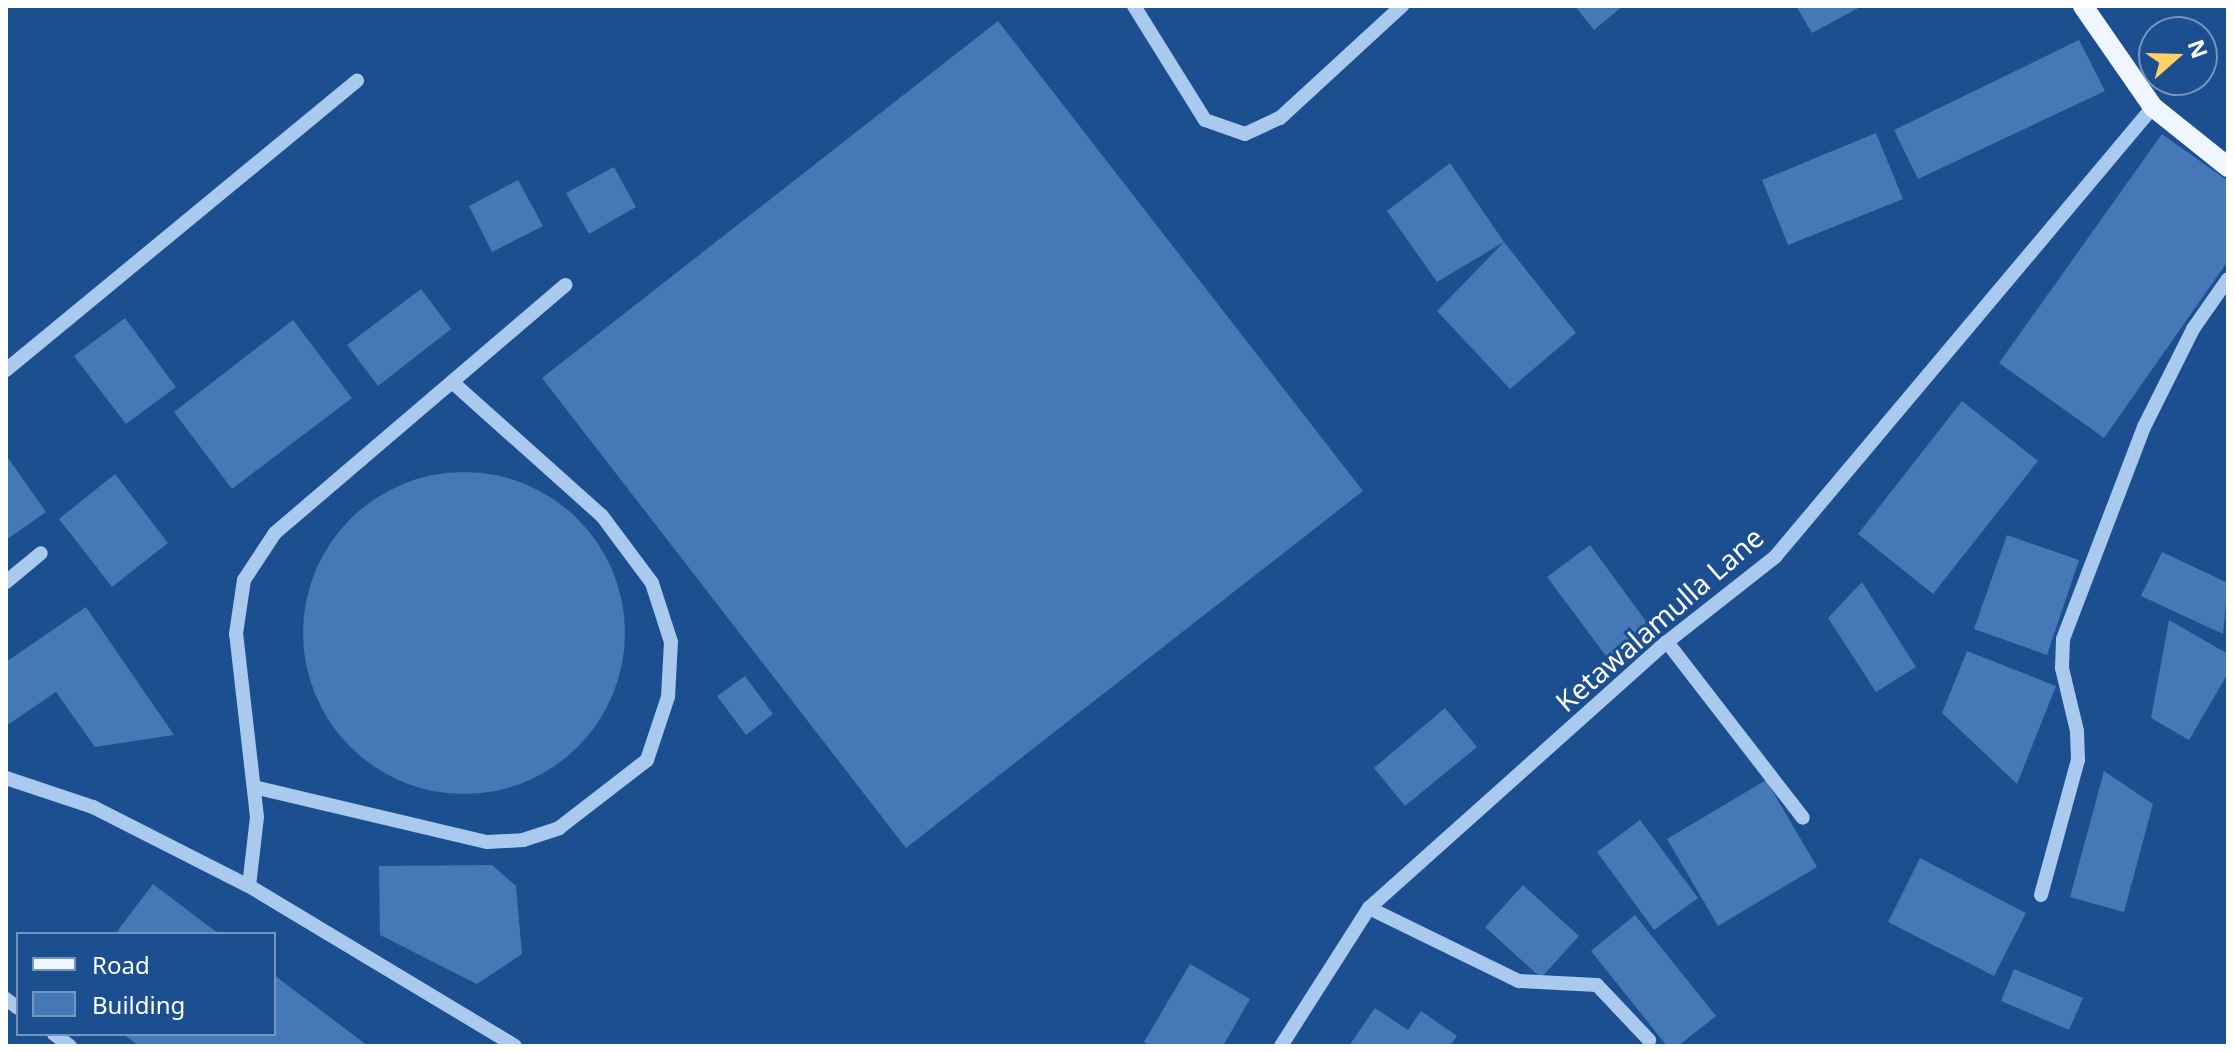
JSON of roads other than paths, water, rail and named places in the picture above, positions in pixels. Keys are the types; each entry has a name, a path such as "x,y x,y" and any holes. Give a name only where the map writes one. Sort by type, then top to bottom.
{"main road":[{"path":"2083,6 2153,107 2228,167"}],"street":[{"path":"1134,6 1205,120 1245,134 1280,118 1402,6"},
{"path":"6,370 357,81"},
{"name":"Ketawalamulla Lane","path":"1285,1044 1369,908 1667,642 1775,557 2153,107"},
{"path":"2041,895 2078,760 2077,731 2062,668 2063,639 2144,427 2193,329 2228,279"},
{"path":"249,886 257,817 236,634 244,580 275,533 565,285"},
{"path":"254,787 487,842 523,840 559,828 647,760 668,697 671,642 652,583 602,516 452,382"},
{"path":"6,582 41,553"},
{"path":"1667,642 1803,818"},
{"path":"6,778 93,807 249,886 515,1046"},
{"path":"1369,908 1519,981 1562,986 1582,980 1597,985 1649,1040"}]}
